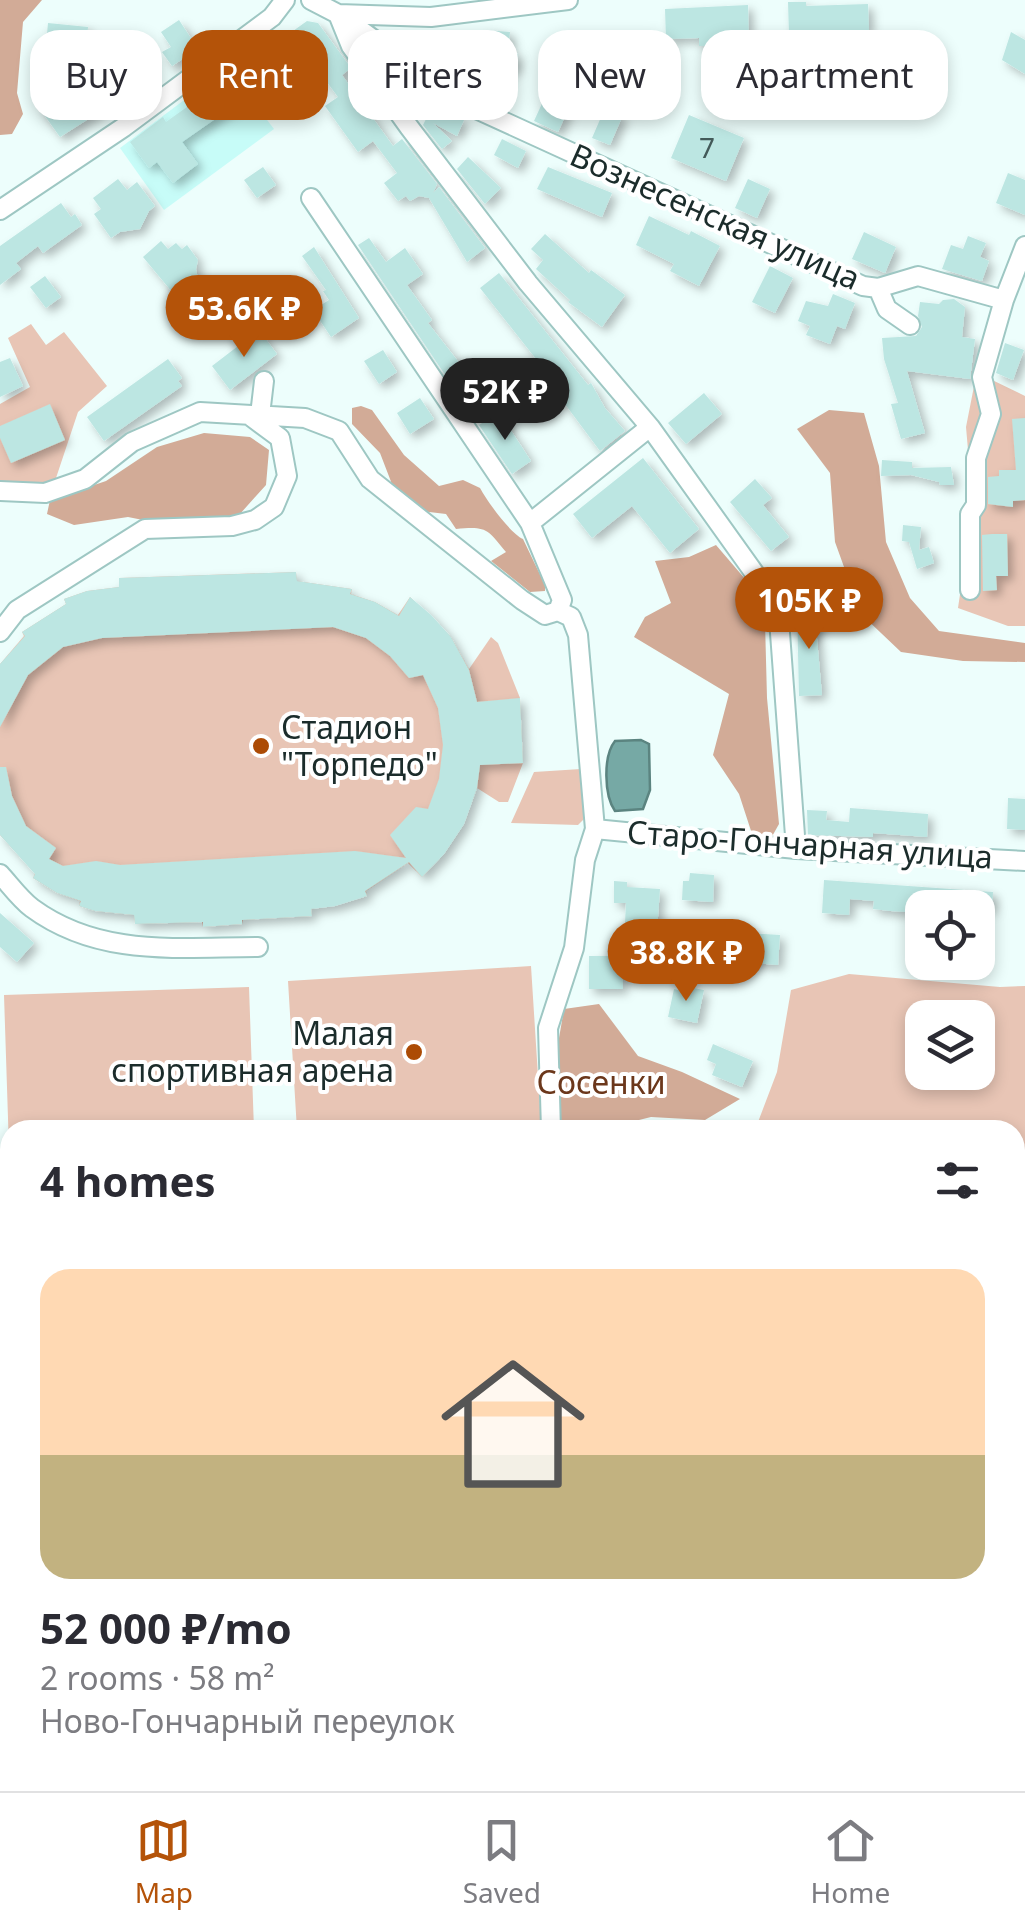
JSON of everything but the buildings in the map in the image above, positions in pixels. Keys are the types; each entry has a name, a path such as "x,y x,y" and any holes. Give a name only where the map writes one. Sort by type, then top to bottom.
{"street":[{"path":"0,210 124,127 272,17 285,0"},
{"name":"Вознесенская улица","path":"311,0 338,14 461,102 863,286 878,288 918,276 1004,300"},
{"path":"568,0 431,17 338,14 351,46 408,126 528,284 650,427 778,606 796,849"},
{"path":"311,198 530,523 562,600 558,611"},
{"path":"970,590 970,514 976,505 976,458 991,414 982,376 1025,246"},
{"path":"878,288 887,309 910,325"},
{"path":"254,415 264,381"},
{"path":"0,491 44,492 85,479 130,437 154,424 200,412 305,418 339,431 370,479 522,600 545,615 558,611 571,617 578,635 594,828 585,860 574,948 548,1028 551,1120"},
{"path":"0,632 16,610 145,529 232,526 255,520 274,507 287,476 280,438 254,415"},
{"path":"530,523 650,427"},
{"name":"Старо-Гончарная улица","path":"594,828 796,849 1025,861"},
{"path":"0,874 30,908 78,933 134,948 258,947"}],"shaded area":[{"path":"182,102 182,120 267,120 274,129 164,210 120,148"},
{"path":"31,324 46,345 64,332 107,386 78,412 54,484 0,481 0,404 30,387 8,338"},
{"path":"976,376 1025,396 1025,626 1008,626 958,608 973,507 966,427"},
{"name":"Стадион \"Торпедо\"","path":"296,572 297,581 352,589 351,594 398,615 410,597 451,637 469,669 491,637 498,643 520,698 523,763 508,802 499,802 477,788 455,836 422,877 408,863 366,891 367,896 311,909 312,916 203,927 202,922 135,924 134,915 79,906 80,901 33,878 35,873 0,835 0,664 24,636 22,632 66,604 64,599 119,587 119,578"},
{"path":"641,740 649,744 650,790 643,809 615,811 606,776 608,756 615,741"},
{"path":"581,769 586,817 578,825 511,823 534,772"},
{"name":"Малая спортивная арена","path":"531,966 541,1120 296,1120 288,981"},
{"path":"849,974 1025,986 1025,1120 759,1120 777,1072 791,990"},
{"path":"249,987 254,1120 8,1120 4,995"}],"green space":[{"path":"0,0 42,0 23,22 17,93 23,114 12,134 0,135"},
{"path":"352,408 372,410 404,455 439,486 463,480 480,488 506,524 523,539 545,591 530,592 491,561 506,552 486,531 456,529 446,514 421,511 412,499 395,492 380,453 352,424"},
{"path":"829,410 864,413 879,466 886,542 910,598 939,631 1025,643 1025,662 963,661 901,652 861,614 835,542 830,473 797,429"},
{"path":"204,433 250,437 269,450 266,485 239,515 158,523 128,517 74,525 47,514 50,500 106,481 157,447"},
{"path":"716,545 746,580 765,622 767,698 779,824 770,840 754,840 739,794 713,755 729,694 634,637 645,617 671,603 655,561 689,557"},
{"name":"Сосенки","path":"599,1004 638,1056 740,1099 705,1120 557,1120 553,1073 564,1009"}],"place":[{"name":"Стадион \"Торпедо\"","path":"261,746"},
{"name":"Малая спортивная арена","path":"414,1052"}]}
